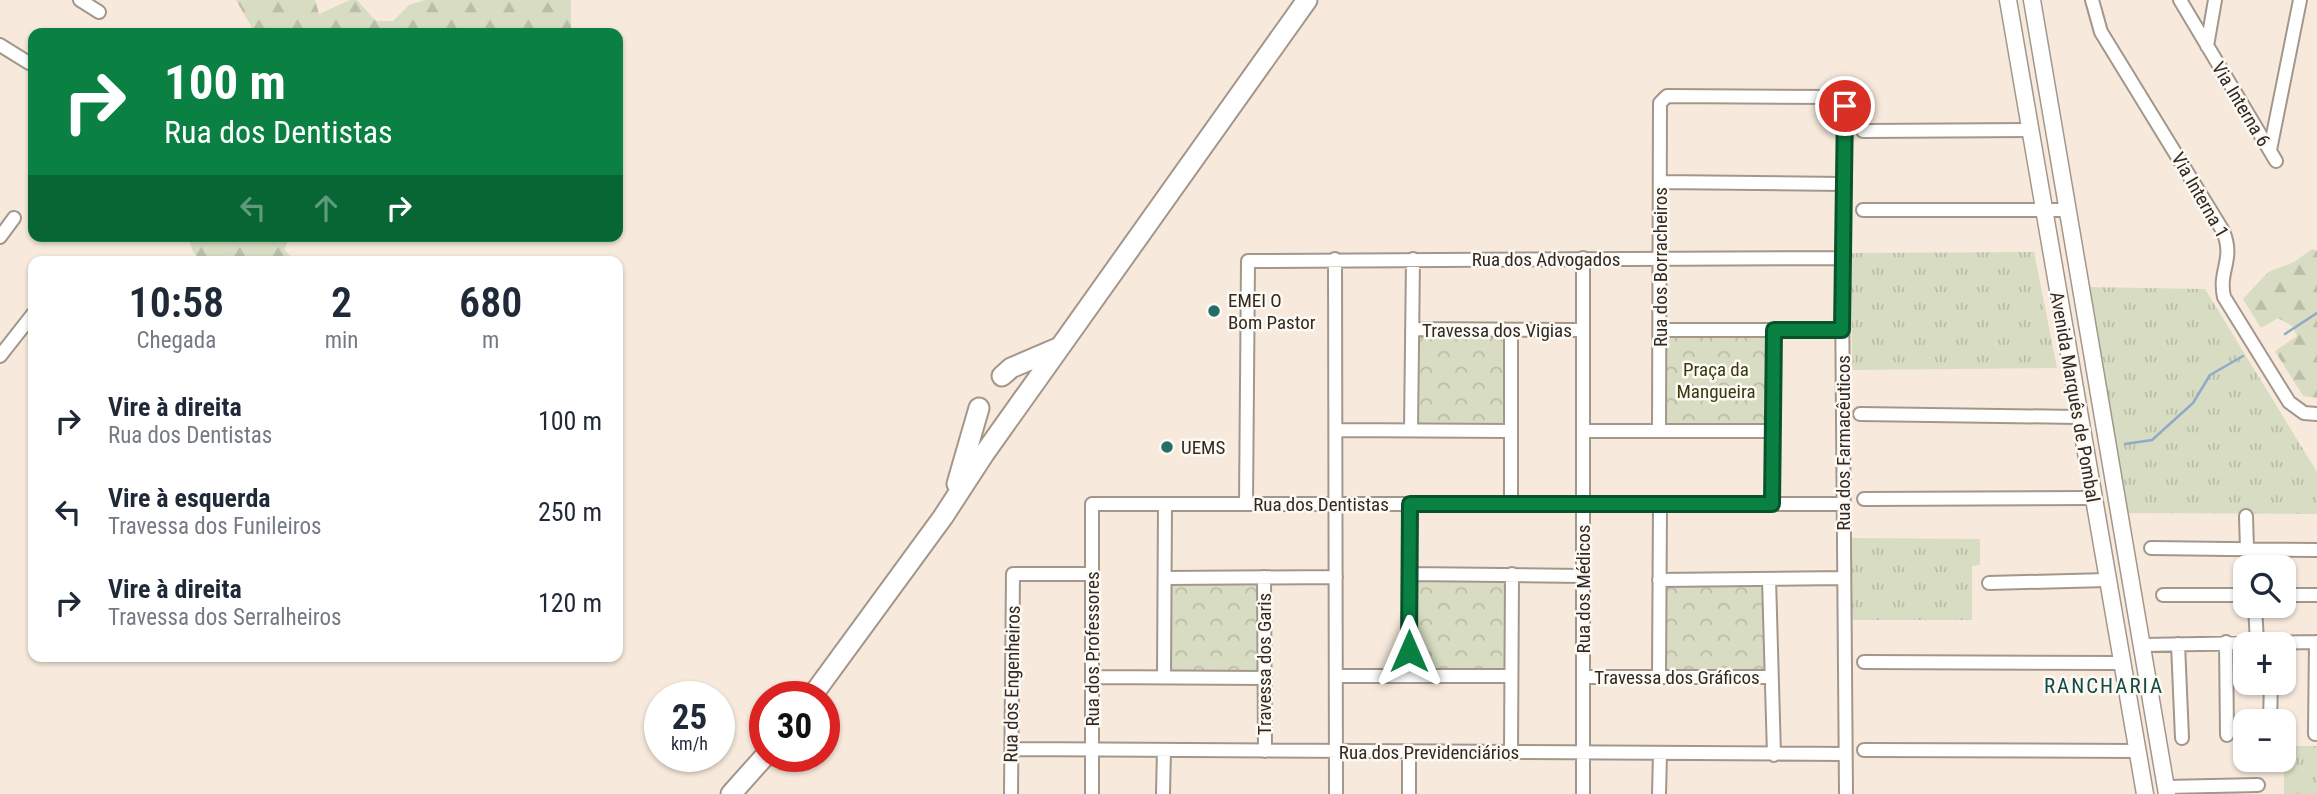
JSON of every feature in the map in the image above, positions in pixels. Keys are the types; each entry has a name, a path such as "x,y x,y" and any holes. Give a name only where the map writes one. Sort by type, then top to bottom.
{"highway":[{"path":"823,681 943,517 1060,347 1307,0"},
{"path":"1002,376 1011,368 1060,347"},
{"path":"943,517 962,472 979,408"},
{"path":"731,794 751,772"}],"main road":[{"name":"Avenida Marquês de Pombal","path":"2008,0 2145,794"},
{"name":"Avenida Marquês de Pombal","path":"2032,0 2167,791"},
{"path":"2018,51 2041,48"},
{"path":"2100,533 2124,534"},
{"path":"2141,772 2163,769"}],"street":[{"path":"80,0 99,12"},
{"name":"Via Interna 1","path":"2091,0 2101,32 2223,231 2230,253 2222,277 2224,297 2289,402 2304,413 2317,414"},
{"name":"Via Interna 6","path":"2180,0 2273,155 2278,100"},
{"path":"2253,121 2261,122 2268,117 2278,100 2300,0"},
{"name":"Via Interna 6","path":"2192,21 2206,16 2215,2"},
{"name":"Via Interna 6","path":"2207,46 2215,2"},
{"path":"0,45 28,63"},
{"name":"Rua dos Borracheiros","path":"1659,431 1660,103 1667,96 1835,97"},
{"name":"Rua dos Farmacêuticos","path":"1835,97 1845,106 1842,330 1846,794"},
{"path":"1864,131 2030,130"},
{"path":"1661,182 1844,184"},
{"path":"1863,210 2066,209"},
{"path":"0,237 14,218"},
{"name":"Rua dos Médicos","path":"1583,258 1583,794"},
{"name":"Rua dos Advogados","path":"1246,504 1248,261 1843,258"},
{"path":"1335,259 1336,794"},
{"path":"1411,430 1413,259"},
{"path":"3,347 28,320"},
{"name":"Travessa dos Vigias","path":"1412,329 1583,330"},
{"path":"1511,330 1511,504"},
{"path":"1660,330 1842,330"},
{"path":"1772,504 1774,330"},
{"path":"1860,414 2078,417"},
{"path":"1336,430 1511,431"},
{"path":"1583,431 1773,430"},
{"path":"1864,499 2092,498"},
{"name":"Rua dos Dentistas","path":"1092,504 1844,504"},
{"name":"Rua dos Professores","path":"1092,504 1092,794"},
{"path":"1164,677 1165,504"},
{"path":"1409,676 1410,504"},
{"path":"1659,677 1660,504"},
{"path":"2246,516 2251,555"},
{"path":"2151,548 2317,550"},
{"name":"Rua dos Engenheiros","path":"1012,794 1013,574 1092,574"},
{"path":"1409,574 1583,576"},
{"path":"1511,753 1513,574"},
{"path":"1165,578 1336,577"},
{"name":"Travessa dos Garis","path":"1264,578 1265,751"},
{"path":"1659,580 1844,578"},
{"path":"1769,579 1774,755"},
{"path":"1989,583 2107,580"},
{"path":"2163,595 2233,595"},
{"path":"2296,595 2317,595"},
{"path":"2226,642 2227,736"},
{"path":"2142,645 2233,642"},
{"path":"2296,642 2316,642 2315,733"},
{"path":"2178,644 2182,738"},
{"path":"1864,662 2121,663"},
{"path":"1336,676 1511,676"},
{"path":"1092,677 1264,678"},
{"name":"Travessa dos Gráficos","path":"1583,677 1771,677"},
{"name":"Rua dos Previdenciários","path":"1012,749 1845,754"},
{"path":"1163,794 1164,750"},
{"path":"1864,750 2137,751"},
{"path":"1409,752 1409,794"},
{"path":"1659,794 1660,754"},
{"path":"2167,791 2258,785"}],"green space":[{"path":"236,0 315,0 319,14 350,0 357,0 376,21 393,21 409,5 425,0 571,0 571,28 252,28"},
{"path":"190,242 288,242 284,249 290,256 197,256"},
{"path":"2312,249 2317,251 2317,398 2303,396 2275,351 2297,336 2292,326 2278,318 2261,328 2243,299 2268,272 2294,262"},
{"path":"2034,252 2057,368 1852,370 1851,253"},
{"path":"2087,287 2205,289 2317,472 2317,514 2125,513"},
{"path":"1417,334 1506,335 1506,426 1416,426"},
{"name":"Praça da Mangueira","path":"1666,335 1768,335 1767,425 1665,426"},
{"path":"1852,538 1980,539 1980,565 1972,566 1972,620 1851,620"},
{"path":"1414,579 1508,579 1506,672 1414,672"},
{"path":"1765,584 1767,671 1665,671 1665,585"},
{"path":"1172,585 1257,585 1257,671 1171,670"},
{"path":"2296,746 2317,746 2317,794 2284,794 2284,772 2296,772"}],"waterway":[{"path":"2285,334 2317,313"},
{"path":"2125,444 2152,440 2193,403 2210,375 2243,356"}],"place":[{"name":"EMEI O Bom Pastor","path":"1214,311"},
{"name":"UEMS","path":"1167,447"}],"district":[{"name":"RANCHARIA","path":"2104,686"}],"route":[{"path":"1409,651 1410,504 1772,504 1774,330 1842,330 1845,106"}]}
